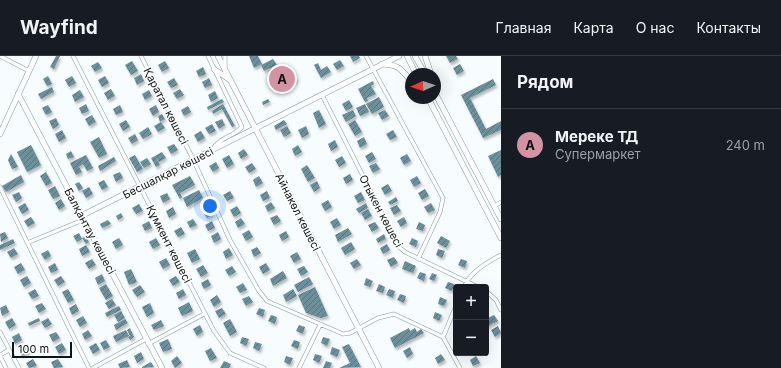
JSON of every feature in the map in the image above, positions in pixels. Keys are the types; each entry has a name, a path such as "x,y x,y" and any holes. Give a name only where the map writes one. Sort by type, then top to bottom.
{"main road":[{"path":"1,130 36,56"},
{"name":"Айнакөл көшесі","path":"218,56 379,368"},
{"name":"Бесшалқар көшесі","path":"82,218 193,159 212,151 399,56"},
{"path":"407,56 413,68"},
{"path":"415,56 422,68"},
{"path":"426,56 429,68"},
{"path":"381,64 396,65 405,73"},
{"path":"214,69 231,81"},
{"name":"Балқантау көшесі","path":"18,94 162,368"},
{"path":"441,103 501,218"},
{"path":"431,104 501,238"}],"street":[{"path":"0,56 29,71"},
{"name":"Құмкент көшесі","path":"73,56 204,314 230,353 264,368"},
{"name":"Қаратал көшесі","path":"141,56 193,159 230,240 259,291 267,301 343,334 350,333 378,318 394,314 443,337"},
{"path":"208,56 242,126 238,130 217,142 212,151"},
{"path":"225,56 225,69"},
{"path":"366,56 375,69 443,198 440,212 418,259"},
{"name":"Отыкен көшесі","path":"322,95 394,240 402,251 472,284"},
{"path":"0,187 88,368"},
{"path":"495,206 501,202"},
{"path":"28,243 82,218"},
{"path":"465,284 466,281 478,269 501,255"},
{"path":"489,294 496,300 501,310"},
{"path":"453,313 443,337 460,368"},
{"path":"93,368 204,314"},
{"path":"299,368 320,325"},
{"path":"0,332 19,368"},
{"path":"6,368 0,355 9,350"}],"building":[{"path":"56,56 60,56 54,69 50,67"},
{"path":"249,56 258,56 262,64 254,68"},
{"path":"350,56 359,56 360,58 353,62"},
{"path":"446,56 456,56 458,59 450,63"},
{"path":"273,59 277,65 264,71 261,65"},
{"path":"340,60 344,66 337,70 333,64"},
{"path":"132,61 138,71 131,75 125,65"},
{"path":"165,61 169,68 162,72 158,65"},
{"path":"98,62 102,68 95,72 91,66"},
{"path":"318,63 321,70 327,66 331,72 321,78 314,65"},
{"path":"460,64 464,71 457,75 453,68"},
{"path":"288,65 297,80 278,91 270,76"},
{"path":"203,67 206,74 199,77 196,71"},
{"path":"141,74 144,81 137,85 134,78"},
{"path":"48,76 52,84 47,86 43,79"},
{"path":"72,76 76,83 69,87 65,80"},
{"path":"105,76 109,83 102,87 98,80"},
{"path":"174,78 178,85 171,88 167,82"},
{"path":"209,78 212,85 205,88 202,82"},
{"path":"493,79 496,85 470,98 486,129 501,121 501,130 483,138 461,95"},
{"path":"373,81 374,84 371,86 376,94 367,98 368,101 365,102 358,89"},
{"path":"52,87 54,92 41,99 38,94"},
{"path":"111,89 115,96 108,100 104,93"},
{"path":"180,89 184,95 177,99 173,93"},
{"path":"80,90 84,97 75,102 72,95"},
{"path":"149,90 152,96 145,100 142,94"},
{"path":"215,91 218,98 211,102 208,95"},
{"path":"379,97 384,107 372,114 366,104"},
{"path":"222,99 224,102 208,110 207,107"},
{"path":"268,99 270,102 263,105 262,102"},
{"path":"349,100 353,107 346,111 342,104"},
{"path":"86,104 89,111 82,114 79,108"},
{"path":"223,104 235,126 232,127 222,109 213,114 212,111"},
{"path":"365,104 369,112 360,116 356,108"},
{"path":"48,105 52,112 46,115 42,108"},
{"path":"120,105 123,112 116,115 113,109"},
{"path":"156,105 159,112 153,116 149,109"},
{"path":"188,106 191,112 184,116 181,110"},
{"path":"319,110 326,124 319,128 313,113"},
{"path":"353,110 356,116 346,122 342,115"},
{"path":"385,110 389,116 382,120 378,113"},
{"path":"162,114 165,119 160,122 158,116"},
{"path":"92,115 96,122 89,126 85,119"},
{"path":"56,118 59,125 53,129 49,121"},
{"path":"222,119 225,125 219,129 215,122"},
{"path":"126,120 130,127 123,131 119,124"},
{"path":"284,120 287,124 276,130 274,126"},
{"path":"355,120 362,132 355,136 348,124"},
{"path":"161,122 165,128 158,132 154,126"},
{"path":"212,124 216,131 209,134 205,128"},
{"path":"287,126 291,133 284,137 280,130"},
{"path":"306,126 309,134 302,138 298,130"},
{"path":"148,127 152,134 143,139 139,133"},
{"path":"62,130 66,138 59,142 55,134"},
{"path":"393,130 397,137 390,140 386,134"},
{"path":"201,131 205,138 198,142 194,135"},
{"path":"135,134 138,140 132,144 128,138"},
{"path":"99,137 107,154 99,158 90,142"},
{"path":"364,137 367,144 360,148 357,141"},
{"path":"335,140 338,147 331,151 328,144"},
{"path":"174,144 178,150 171,154 167,147"},
{"path":"31,145 41,165 27,172 17,152"},
{"path":"298,145 302,152 295,156 292,149"},
{"path":"244,149 248,155 241,159 238,153"},
{"path":"501,150 501,175 498,177 488,156"},
{"path":"71,151 74,157 68,159 66,154"},
{"path":"162,152 166,158 159,162 155,156"},
{"path":"372,152 376,159 369,163 365,156"},
{"path":"11,154 18,167 12,169 8,160"},
{"path":"407,154 411,161 404,165 400,158"},
{"path":"86,155 93,168 87,171 83,164 79,167 82,172 76,175 70,163"},
{"path":"135,155 143,169 137,172 129,158"},
{"path":"229,155 234,164 227,168 222,159"},
{"path":"155,156 160,165 156,167 151,158"},
{"path":"342,156 346,163 339,167 335,160"},
{"path":"114,157 116,161 100,171 98,166"},
{"path":"147,158 151,164 144,168 140,162"},
{"path":"216,162 219,168 213,172 209,166"},
{"path":"252,163 256,169 249,173 245,167"},
{"path":"376,163 380,169 373,173 369,166"},
{"path":"307,165 315,178 308,182 301,169"},
{"path":"46,172 52,183 46,186 40,176"},
{"path":"120,172 123,178 116,182 113,175"},
{"path":"350,174 353,180 346,184 343,178"},
{"path":"21,175 24,182 6,192 2,186"},
{"path":"190,176 195,185 180,193 182,197 180,199 172,185"},
{"path":"259,176 263,183 256,187 253,180"},
{"path":"417,176 421,183 414,187 410,180"},
{"path":"104,180 108,187 102,190 98,183"},
{"path":"317,181 320,188 314,192 310,185"},
{"path":"79,182 83,188 79,191 75,184"},
{"path":"388,184 392,191 385,195 381,188"},
{"path":"55,186 60,196 53,199 48,190"},
{"path":"89,187 93,194 86,198 82,191"},
{"path":"425,189 429,196 422,200 418,193"},
{"path":"199,190 203,198 187,207 183,198"},
{"path":"230,191 234,198 227,201 223,195"},
{"path":"267,191 270,198 263,201 260,195"},
{"path":"19,192 22,198 16,202 12,195"},
{"path":"361,192 365,200 358,203 354,196"},
{"path":"167,193 170,199 163,203 160,196"},
{"path":"396,197 398,201 390,205 388,202"},
{"path":"61,199 65,206 59,210 55,203"},
{"path":"328,200 332,207 325,211 321,204"},
{"path":"271,202 275,208 268,212 265,206"},
{"path":"25,203 29,210 22,214 18,207"},
{"path":"366,203 368,208 359,213 356,209"},
{"path":"431,203 435,210 428,213 424,207"},
{"path":"139,204 143,211 136,214 132,208"},
{"path":"397,205 401,211 394,215 390,208"},
{"path":"237,206 241,213 234,217 230,210"},
{"path":"173,207 176,214 169,218 166,211"},
{"path":"210,208 214,214 207,218 203,212"},
{"path":"368,209 372,216 365,220 361,213"},
{"path":"121,213 123,217 118,220 116,216"},
{"path":"277,215 281,221 274,225 270,218"},
{"path":"31,217 35,223 28,227 24,221"},
{"path":"404,217 407,223 401,227 397,221"},
{"path":"241,218 245,224 238,228 235,222"},
{"path":"337,218 341,225 334,229 330,222"},
{"path":"193,219 197,225 190,228 187,222"},
{"path":"108,220 111,224 102,228 100,224"},
{"path":"149,221 152,228 145,231 142,225"},
{"path":"212,221 215,228 208,231 205,225"},
{"path":"375,222 379,228 372,232 368,225"},
{"path":"419,222 425,225 423,231 416,229"},
{"path":"181,227 185,234 178,237 174,231"},
{"path":"348,228 352,234 338,242 335,235"},
{"path":"249,230 253,237 246,241 242,234"},
{"path":"286,231 289,237 282,241 279,235"},
{"path":"5,232 8,238 1,242 0,234"},
{"path":"218,232 221,239 214,243 211,236"},
{"path":"79,233 82,239 77,242 73,236"},
{"path":"384,234 386,239 378,243 376,239"},
{"path":"86,236 89,242 86,244 82,238"},
{"path":"441,236 450,241 446,248 437,243"},
{"path":"119,238 123,245 116,249 112,242"},
{"path":"156,238 160,245 153,249 149,242"},
{"path":"412,238 418,241 416,247 409,244"},
{"path":"13,239 15,243 0,250 0,245"},
{"path":"351,242 355,249 345,255 341,248"},
{"path":"387,244 390,250 383,254 380,248"},
{"path":"86,245 90,252 82,256 79,249"},
{"path":"257,247 261,253 254,257 251,250"},
{"path":"14,248 18,254 11,258 7,252"},
{"path":"229,248 233,255 226,259 223,252"},
{"path":"195,249 200,259 192,263 187,253"},
{"path":"438,249 445,251 442,258 436,255"},
{"path":"48,250 51,256 45,260 41,254"},
{"path":"297,252 301,259 294,263 290,256"},
{"path":"394,257 398,263 391,267 387,260"},
{"path":"166,258 170,265 163,269 159,262"},
{"path":"92,259 96,265 89,269 85,263"},
{"path":"357,259 361,265 354,269 350,263"},
{"path":"461,259 467,261 465,268 458,265"},
{"path":"405,261 416,266 413,273 402,269"},
{"path":"21,263 25,270 18,274 14,267"},
{"path":"55,263 58,270 51,273 48,267"},
{"path":"266,263 270,270 263,274 259,267"},
{"path":"203,265 208,273 201,277 196,269"},
{"path":"232,266 236,272 229,276 225,270"},
{"path":"304,266 308,272 301,276 297,269"},
{"path":"131,269 137,282 129,285 124,272"},
{"path":"283,271 287,278 273,286 270,279"},
{"path":"420,272 426,274 424,281 417,278"},
{"path":"432,273 437,275 434,281 429,279"},
{"path":"102,274 105,281 98,285 95,278"},
{"path":"27,276 31,283 24,287 20,280"},
{"path":"61,276 65,282 58,286 54,280"},
{"path":"176,276 180,282 173,286 169,280"},
{"path":"309,277 313,284 298,292 294,285"},
{"path":"366,278 373,281 370,287 364,285"},
{"path":"208,279 211,285 204,289 201,283"},
{"path":"448,282 454,284 452,291 445,288"},
{"path":"243,283 247,290 240,293 236,287"},
{"path":"106,284 113,296 106,300 99,288"},
{"path":"379,284 385,287 383,293 376,291"},
{"path":"140,285 145,292 137,297 132,290"},
{"path":"315,287 328,316 321,318 306,313 298,295"},
{"path":"35,289 39,296 32,299 28,293"},
{"path":"68,289 74,300 68,303 62,292"},
{"path":"183,289 186,295 179,299 176,293"},
{"path":"293,289 297,296 286,302 283,295"},
{"path":"389,289 395,291 393,298 386,295"},
{"path":"400,294 406,296 404,303 397,300"},
{"path":"217,295 221,302 214,307 210,300"},
{"path":"249,296 253,302 246,306 242,299"},
{"path":"440,297 447,300 444,306 438,304"},
{"path":"112,299 116,305 109,309 105,303"},
{"path":"189,302 193,311 182,316 178,308"},
{"path":"42,303 46,309 39,313 35,306"},
{"path":"150,303 154,313 147,317 142,307"},
{"path":"76,304 79,311 72,315 69,308"},
{"path":"6,305 9,312 2,316 0,308"},
{"path":"119,306 121,310 107,317 105,313"},
{"path":"222,308 226,314 219,318 215,311"},
{"path":"259,308 265,310 263,317 256,314"},
{"path":"121,311 125,318 118,322 114,315"},
{"path":"435,312 442,315 439,321 433,318"},
{"path":"271,315 277,317 275,324 268,321"},
{"path":"494,315 498,321 489,326 489,318"},
{"path":"83,316 87,323 80,327 76,320"},
{"path":"12,318 16,325 9,329 5,322"},
{"path":"39,318 40,321 29,326 28,323"},
{"path":"48,318 52,324 45,328 41,322"},
{"path":"125,319 128,323 116,330 114,325"},
{"path":"230,319 237,332 230,336 223,323"},
{"path":"161,320 164,326 154,330 151,325"},
{"path":"200,325 203,332 197,336 193,329"},
{"path":"299,325 305,327 303,334 296,331"},
{"path":"498,326 501,333 495,337 491,330"},
{"path":"130,328 134,337 130,340 127,330"},
{"path":"409,328 410,331 415,328 417,332 421,329 424,333 395,348 390,338"},
{"path":"88,330 92,336 85,340 82,334"},
{"path":"126,330 129,336 116,342 113,336"},
{"path":"56,332 60,338 53,342 49,335"},
{"path":"19,333 22,340 15,344 12,337"},
{"path":"242,337 249,339 246,346 240,343"},
{"path":"323,337 330,339 327,346 321,343"},
{"path":"168,339 172,349 163,352 159,343"},
{"path":"106,340 110,347 104,350 100,343"},
{"path":"294,340 300,342 298,349 291,346"},
{"path":"255,342 262,344 259,351 253,348"},
{"path":"62,343 66,350 59,354 55,347"},
{"path":"96,343 100,350 93,354 89,347"},
{"path":"349,344 361,367 339,368 350,363 342,347"},
{"path":"25,345 29,352 22,356 18,349"},
{"path":"332,347 340,350 337,357 330,354"},
{"path":"410,347 413,354 407,358 403,351"},
{"path":"211,348 217,358 210,361 205,351"},
{"path":"141,352 144,359 137,363 134,356"},
{"path":"315,354 322,356 319,363 313,360"},
{"path":"441,354 445,360 438,364 435,358"},
{"path":"177,356 182,363 175,368 171,361"},
{"path":"286,356 293,358 290,365 284,362"},
{"path":"476,356 480,363 473,366 470,360"},
{"path":"33,359 37,366 29,368 26,363"},
{"path":"58,359 63,367 54,368 51,362"},
{"path":"127,360 130,367 120,368 118,364"},
{"path":"224,361 231,364 229,368 220,368"},
{"path":"326,361 332,363 330,368 323,368"},
{"path":"151,362 154,367 142,368 142,367"}],"place":[{"name":"Мереке ТД","path":"282,79"}]}
